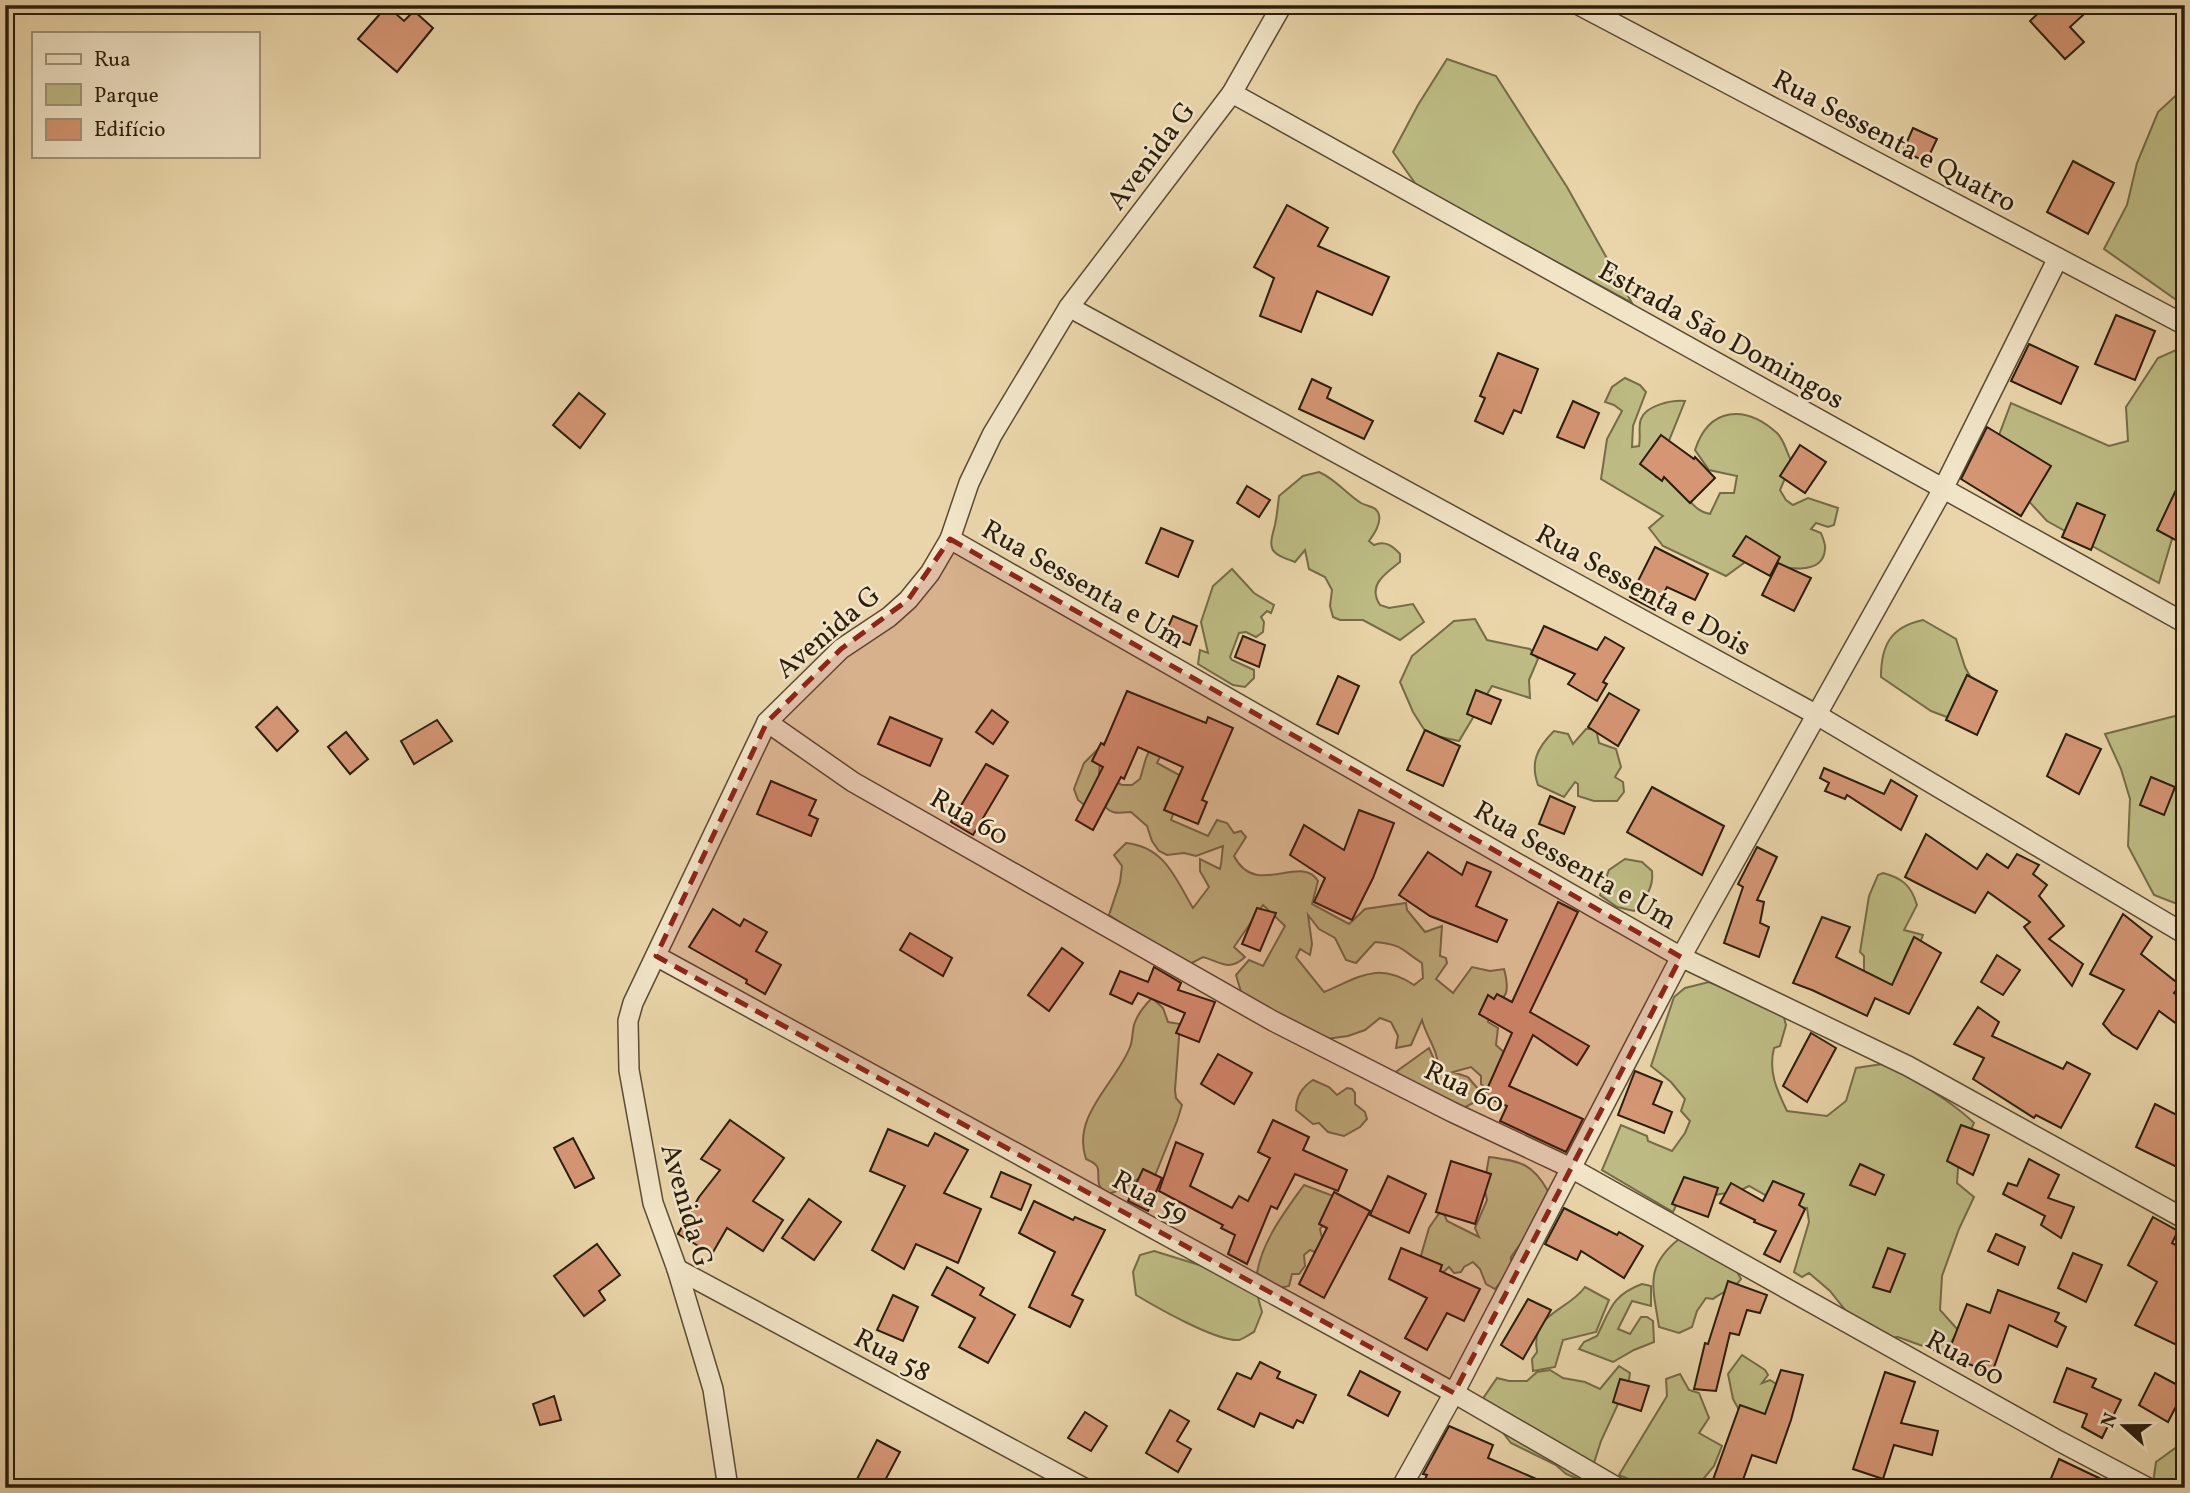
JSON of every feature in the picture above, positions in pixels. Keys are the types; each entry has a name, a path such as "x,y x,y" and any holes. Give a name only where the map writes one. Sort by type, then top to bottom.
{"street":[{"name":"Avenida G","path":"728,1488 713,1389 677,1269 653,1203 629,1070 628,1021 633,1003 767,722 841,649 889,617 908,600 930,573 950,539 969,482 992,435 1069,307 1233,93 1282,5"},
{"name":"Rua Sessenta e Quatro","path":"1579,5 2185,325"},
{"name":"Estrada São Domingos","path":"1233,93 2185,623"},
{"path":"1401,1488 1454,1393 1681,957 1943,489 2058,258"},
{"name":"Rua Sessenta e Dois","path":"1069,307 1818,715 2185,934"},
{"name":"Rua Sessenta e Um","path":"950,539 1681,957 1908,1066 2185,1219"},
{"name":"Rua 60","path":"767,722 853,782 1273,1021 1452,1112 1571,1168 2148,1488"},
{"name":"Rua 59","path":"656,956 1454,1393 1618,1488"},
{"name":"Rua 58","path":"677,1269 1084,1488"}],"highlighted area":[{"path":"950,539 1681,957 1454,1393 656,956 767,722 841,649 908,600"}],"green space":[{"path":"1447,59 1496,76 1567,187 1632,303 1417,186 1393,152"},
{"path":"2185,87 2185,306 2104,249 2127,205 2137,163 2158,112"},
{"path":"2176,350 2185,353 2185,495 2159,583 2047,521 1990,459 2011,403 2109,446 2128,441 2126,407 2158,358"},
{"path":"1625,378 1640,385 1646,392 1633,426 1632,447 1639,446 1640,422 1648,410 1673,401 1685,401 1664,453 1653,471 1656,477 1676,478 1690,500 1704,512 1710,514 1720,493 1734,493 1737,476 1709,470 1695,450 1709,425 1729,414 1741,414 1753,417 1777,433 1792,462 1780,490 1786,500 1793,505 1808,498 1838,508 1834,525 1828,527 1816,523 1811,529 1821,533 1825,547 1822,559 1805,568 1780,567 1748,560 1726,576 1663,546 1649,528 1663,516 1601,479 1607,439 1622,411 1605,402 1612,387"},
{"path":"1319,472 1361,503 1376,510 1379,522 1369,541 1374,545 1388,545 1400,554 1400,562 1380,580 1377,598 1380,605 1389,608 1413,604 1424,622 1400,640 1363,620 1340,620 1333,617 1330,606 1332,590 1325,577 1309,569 1305,550 1295,562 1273,550 1271,545 1279,496 1303,476"},
{"path":"1232,569 1254,593 1274,605 1271,613 1267,611 1261,617 1264,622 1263,632 1256,637 1246,632 1239,633 1230,657 1254,670 1254,678 1245,687 1233,685 1198,664 1200,650 1208,653 1201,622 1213,586"},
{"path":"1475,619 1487,640 1530,649 1538,659 1529,680 1530,698 1492,686 1459,741 1427,734 1413,712 1400,682 1412,656 1454,621"},
{"path":"1923,620 1956,639 1965,667 1978,691 1952,719 1931,711 1881,677 1883,656 1895,633"},
{"path":"2185,708 2185,907 2154,895 2128,846 2130,799 2121,769 2105,734 2175,716"},
{"path":"1586,729 1596,729 1599,743 1616,749 1621,767 1615,777 1623,782 1624,792 1617,801 1594,801 1578,796 1578,784 1575,782 1564,797 1538,785 1535,762 1539,749 1548,737 1554,731 1568,734 1573,744"},
{"path":"1158,731 1170,736 1157,763 1183,777 1181,793 1171,820 1208,836 1217,820 1227,823 1234,833 1241,831 1246,837 1234,856 1243,868 1254,874 1301,871 1310,874 1318,881 1312,904 1349,924 1365,909 1406,903 1407,910 1425,932 1442,926 1440,956 1446,958 1447,963 1436,979 1453,993 1472,967 1490,971 1504,969 1507,990 1490,1013 1488,1022 1498,1028 1496,1045 1506,1054 1489,1091 1481,1084 1481,1076 1471,1067 1453,1072 1468,1077 1479,1090 1473,1103 1460,1110 1386,1079 1429,1048 1438,1068 1422,1020 1411,1045 1396,1048 1398,1036 1391,1022 1380,1018 1365,1030 1326,1039 1242,995 1236,975 1249,960 1263,966 1285,926 1263,905 1234,947 1245,957 1229,965 1203,957 1186,966 1109,915 1120,882 1122,866 1114,855 1126,843 1139,846 1160,857 1193,908 1209,887 1200,871 1200,859 1220,869 1223,846 1196,856 1184,853 1167,855 1159,851 1147,826 1131,812 1112,812 1103,804 1092,811 1078,800 1074,789 1084,763 1107,740 1099,774 1122,785 1132,785 1140,779","holes":["1308,915 1319,929 1335,938 1346,960 1356,963 1375,942 1397,946 1422,963 1423,978 1414,985 1390,974 1369,974 1324,992 1296,957 1300,949 1310,955 1312,944"]},
{"path":"1625,859 1642,862 1652,871 1652,883 1648,893 1634,911 1617,907 1600,895 1609,870"},
{"path":"1883,873 1901,880 1909,887 1917,905 1904,930 1923,935 1901,991 1864,979 1864,956 1860,952 1869,896 1878,875"},
{"path":"1709,982 1782,1010 1786,1025 1780,1046 1774,1048 1772,1065 1777,1088 1787,1111 1827,1116 1846,1101 1856,1068 1889,1063 1944,1099 1974,1123 1959,1155 1957,1183 1974,1197 1942,1276 1940,1310 1958,1330 1945,1354 1898,1337 1869,1340 1830,1291 1809,1273 1802,1277 1794,1272 1809,1222 1807,1208 1781,1204 1749,1186 1739,1191 1678,1201 1673,1212 1602,1170 1621,1125 1672,1151 1685,1133 1690,1121 1681,1111 1685,1099 1671,1082 1651,1066 1674,997 1685,988"},
{"path":"1152,998 1163,1008 1168,1022 1180,1024 1175,1090 1176,1098 1182,1105 1152,1183 1144,1175 1122,1189 1106,1195 1099,1185 1097,1167 1086,1159 1083,1143 1085,1128 1097,1100 1130,1047 1137,1018"},
{"path":"1313,1080 1329,1087 1337,1095 1347,1088 1352,1089 1355,1093 1355,1104 1365,1112 1367,1119 1360,1127 1344,1136 1328,1132 1319,1123 1313,1124 1296,1110 1300,1092"},
{"path":"1489,1157 1524,1165 1536,1174 1548,1191 1526,1236 1511,1257 1511,1269 1495,1289 1486,1284 1480,1269 1473,1262 1461,1272 1454,1273 1449,1267 1440,1275 1420,1259 1429,1228 1442,1209 1447,1221 1479,1237 1475,1228 1487,1200 1484,1186"},
{"path":"1304,1185 1336,1197 1326,1222 1320,1229 1323,1242 1315,1252 1310,1250 1304,1255 1305,1266 1299,1274 1292,1274 1289,1286 1280,1288 1257,1273 1264,1249 1276,1226"},
{"path":"1679,1239 1735,1268 1741,1279 1713,1299 1706,1298 1697,1311 1692,1327 1679,1333 1659,1327 1653,1289 1660,1259"},
{"path":"1154,1251 1209,1268 1257,1294 1262,1312 1254,1332 1239,1340 1216,1336 1136,1295 1133,1272 1140,1255"},
{"path":"1642,1284 1651,1286 1651,1306 1632,1301 1618,1329 1630,1334 1641,1317 1647,1317 1653,1321 1654,1342 1613,1362 1579,1349 1584,1342 1597,1336 1618,1298"},
{"path":"1585,1287 1609,1300 1596,1332 1563,1340 1555,1367 1533,1371 1532,1359 1537,1352 1536,1339 1539,1329 1544,1321"},
{"path":"1742,1355 1765,1370 1768,1375 1762,1383 1770,1380 1784,1389 1764,1418 1740,1412 1733,1399 1728,1374"},
{"path":"1619,1366 1630,1373 1629,1380 1601,1441 1592,1469 1583,1481 1511,1443 1482,1406 1484,1397 1497,1378 1527,1381 1537,1372 1550,1370 1563,1378 1585,1382 1600,1389"},
{"path":"1680,1374 1689,1390 1699,1393 1709,1418 1699,1433 1722,1446 1714,1466 1700,1483 1650,1488 1619,1475 1667,1396 1666,1379"},
{"path":"2185,1441 2185,1488 2157,1488 2153,1483 2156,1462"}],"building":[{"path":"2047,5 2094,5 2070,27 2084,42 2065,59 2030,21"},
{"path":"387,6 404,21 414,11 433,28 397,72 358,39"},
{"path":"1913,128 1937,139 1926,162 1903,151"},
{"path":"2073,161 2114,183 2088,234 2047,212"},
{"path":"1287,205 1328,228 1318,246 1389,277 1372,315 1317,291 1301,332 1260,316 1274,278 1254,267"},
{"path":"2116,315 2155,331 2135,380 2095,364"},
{"path":"2029,344 2078,367 2061,404 2011,381"},
{"path":"1498,353 1538,369 1521,413 1514,410 1503,434 1475,421 1485,398 1480,396"},
{"path":"1312,379 1331,388 1327,398 1373,421 1364,439 1299,409"},
{"path":"579,393 605,414 580,448 553,425"},
{"path":"1573,401 1599,413 1584,448 1557,437"},
{"path":"1987,427 2051,466 2021,516 1961,479"},
{"path":"1661,435 1694,459 1695,457 1715,478 1690,503 1664,477 1662,481 1640,464"},
{"path":"1800,445 1826,462 1805,493 1780,476"},
{"path":"2185,471 2185,531 2179,542 2157,530"},
{"path":"1247,486 1270,500 1259,517 1237,503"},
{"path":"2077,503 2105,515 2091,550 2062,537"},
{"path":"1161,528 1193,541 1178,577 1146,563"},
{"path":"1746,536 1780,557 1770,576 1733,556"},
{"path":"1655,547 1708,574 1695,600 1667,587 1655,610 1630,597"},
{"path":"1778,563 1811,578 1794,611 1762,595"},
{"path":"1173,616 1197,626 1190,645 1165,634"},
{"path":"1544,626 1597,650 1605,637 1624,648 1603,682 1607,684 1597,701 1568,684 1575,674 1531,654"},
{"path":"1243,636 1265,645 1259,667 1235,657"},
{"path":"1967,675 1997,691 1977,735 1946,720"},
{"path":"1338,676 1359,686 1338,734 1317,724"},
{"path":"1476,690 1501,700 1491,724 1467,714"},
{"path":"1127,691 1206,723 1208,717 1233,728 1202,800 1207,802 1198,824 1164,810 1183,767 1138,747 1124,779 1121,777 1093,830 1076,820 1103,767 1092,761 1101,743 1104,745"},
{"path":"1609,693 1639,710 1618,746 1588,727"},
{"path":"277,707 298,731 277,751 256,727"},
{"path":"992,710 1008,722 993,744 976,732"},
{"path":"890,717 942,739 930,766 878,744"},
{"path":"437,720 452,741 414,764 401,741"},
{"path":"1425,730 1460,746 1443,786 1407,770"},
{"path":"346,732 368,759 350,774 328,747"},
{"path":"2066,734 2101,749 2079,794 2047,776"},
{"path":"986,764 1008,776 973,835 951,822"},
{"path":"1824,768 1884,794 1891,780 1917,796 1901,830 1847,795 1845,799 1825,791 1829,783 1820,778"},
{"path":"2151,777 2175,787 2164,815 2140,805"},
{"path":"771,781 816,800 809,815 818,819 811,836 757,814"},
{"path":"1652,787 1724,826 1702,875 1627,832"},
{"path":"1550,796 1575,807 1564,834 1539,824"},
{"path":"1359,810 1394,823 1373,878 1352,920 1314,902 1325,878 1290,855 1304,825 1344,850"},
{"path":"1926,834 1977,869 1987,854 2008,868 2017,854 2039,865 2033,874 2047,885 2039,896 2064,926 2049,939 2083,964 2072,986 2024,927 2030,922 1988,892 1975,913 1905,877"},
{"path":"1757,847 1777,857 1757,900 1764,902 1760,923 1769,927 1759,957 1724,943 1743,887 1738,884"},
{"path":"1428,852 1462,875 1467,862 1491,872 1476,906 1507,920 1497,942 1430,916 1399,895"},
{"path":"1558,902 1578,912 1530,1012 1589,1046 1577,1065 1533,1035 1509,1086 1583,1119 1566,1152 1500,1121 1507,1106 1484,1096 1512,1033 1479,1014 1488,995 1494,999 1497,994 1512,1002"},
{"path":"1257,908 1276,913 1260,951 1242,944"},
{"path":"713,909 740,926 744,919 767,932 756,951 781,965 765,994 746,983 747,980 689,947"},
{"path":"2123,914 2152,937 2141,954 2180,985 2174,993 2185,1001 2185,1030 2159,1011 2137,1049 2112,1034 2103,1024 2124,990 2090,974"},
{"path":"1822,917 1850,927 1836,957 1892,985 1914,937 1941,953 1909,1014 1875,998 1867,1016 1793,983"},
{"path":"910,933 952,958 943,976 900,950"},
{"path":"1062,948 1083,963 1049,1011 1028,995"},
{"path":"1997,955 2020,970 2003,995 1981,982"},
{"path":"1154,967 1181,983 1178,990 1215,1002 1199,1042 1176,1033 1185,1013 1138,993 1132,1004 1110,994 1120,971 1148,982"},
{"path":"1978,1007 1999,1022 1992,1036 2063,1069 2067,1062 2090,1074 2061,1128 2036,1115 2034,1118 1973,1079 1984,1058 1954,1044"},
{"path":"1811,1033 1836,1048 1807,1102 1783,1086"},
{"path":"1218,1054 1252,1073 1234,1104 1201,1084"},
{"path":"1635,1071 1662,1082 1653,1104 1672,1112 1664,1133 1618,1115"},
{"path":"2155,1104 2185,1119 2185,1171 2136,1147"},
{"path":"730,1120 784,1158 753,1201 783,1220 763,1251 727,1228 712,1254 678,1234 699,1197 720,1170 701,1159"},
{"path":"1273,1120 1309,1137 1303,1150 1347,1170 1338,1191 1295,1174 1277,1209 1271,1206 1247,1264 1228,1254 1235,1235 1221,1228 1223,1225 1159,1191 1176,1142 1203,1154 1190,1186 1232,1208 1239,1196 1248,1201 1270,1158 1258,1152"},
{"path":"1961,1125 1989,1135 1973,1175 1947,1161"},
{"path":"888,1129 928,1146 935,1133 968,1150 944,1193 981,1209 958,1263 916,1244 904,1269 872,1250 905,1186 870,1171"},
{"path":"573,1138 594,1178 575,1188 554,1148"},
{"path":"2029,1159 2059,1175 2048,1198 2074,1207 2061,1238 2041,1225 2045,1216 2003,1194 2008,1183 2017,1186"},
{"path":"1451,1161 1491,1174 1475,1224 1436,1212"},
{"path":"1860,1164 1884,1175 1875,1195 1850,1185"},
{"path":"1143,1169 1162,1178 1148,1211 1128,1201"},
{"path":"1001,1172 1031,1185 1021,1210 991,1197"},
{"path":"1388,1176 1426,1194 1409,1233 1370,1215"},
{"path":"1684,1177 1718,1188 1708,1217 1672,1204"},
{"path":"1773,1181 1804,1194 1799,1205 1805,1209 1780,1262 1764,1254 1776,1231 1720,1203 1731,1183 1763,1201"},
{"path":"1334,1192 1370,1211 1324,1298 1299,1284 1327,1228 1319,1224"},
{"path":"809,1199 841,1222 814,1260 782,1238"},
{"path":"1034,1201 1073,1220 1075,1217 1105,1230 1072,1295 1083,1300 1070,1327 1029,1307 1055,1252 1019,1233"},
{"path":"1564,1208 1617,1235 1619,1232 1643,1246 1624,1278 1581,1251 1577,1260 1545,1244"},
{"path":"2153,1217 2178,1231 2172,1243 2185,1250 2185,1349 2135,1325 2157,1282 2128,1265"},
{"path":"1996,1234 2025,1247 2018,1265 1988,1251"},
{"path":"597,1244 620,1275 599,1291 605,1300 584,1316 554,1276"},
{"path":"1401,1248 1442,1265 1440,1271 1480,1289 1464,1321 1447,1313 1427,1350 1405,1338 1427,1298 1389,1279"},
{"path":"1888,1248 1905,1254 1890,1292 1873,1287"},
{"path":"2073,1253 2102,1265 2086,1302 2058,1288"},
{"path":"947,1267 984,1288 980,1295 1015,1315 988,1363 959,1347 975,1318 932,1295"},
{"path":"1728,1281 1767,1295 1760,1313 1747,1310 1739,1335 1730,1333 1716,1391 1694,1389 1705,1343 1708,1344"},
{"path":"1998,1290 2059,1313 2055,1321 2066,1327 2057,1347 2009,1325 1992,1373 1947,1356 1967,1304 1990,1313"},
{"path":"893,1295 918,1307 903,1341 877,1330"},
{"path":"1528,1299 1551,1310 1523,1359 1501,1345"},
{"path":"1260,1362 1280,1372 1277,1378 1316,1395 1303,1423 1297,1420 1293,1428 1260,1413 1254,1427 1218,1409 1237,1373 1251,1379"},
{"path":"2067,1368 2096,1379 2092,1387 2121,1400 2102,1438 2082,1427 2087,1414 2054,1402"},
{"path":"1781,1370 1803,1375 1776,1463 1752,1455 1740,1488 1710,1488 1740,1405 1765,1414"},
{"path":"1360,1371 1400,1392 1388,1416 1348,1395"},
{"path":"1885,1372 1915,1382 1901,1423 1938,1431 1932,1455 1894,1445 1883,1479 1853,1469"},
{"path":"2155,1373 2185,1389 2168,1422 2139,1405"},
{"path":"1620,1379 1649,1386 1641,1411 1613,1402"},
{"path":"554,1396 561,1420 540,1425 533,1404"},
{"path":"1170,1410 1189,1421 1177,1441 1191,1449 1178,1472 1146,1453"},
{"path":"1085,1412 1107,1426 1091,1451 1068,1438"},
{"path":"1449,1426 1493,1445 1488,1458 1557,1488 1421,1488 1427,1475 1423,1474"},
{"path":"877,1440 900,1452 881,1488 869,1488 856,1481"},
{"path":"2059,1459 2120,1488 2047,1488"}]}
